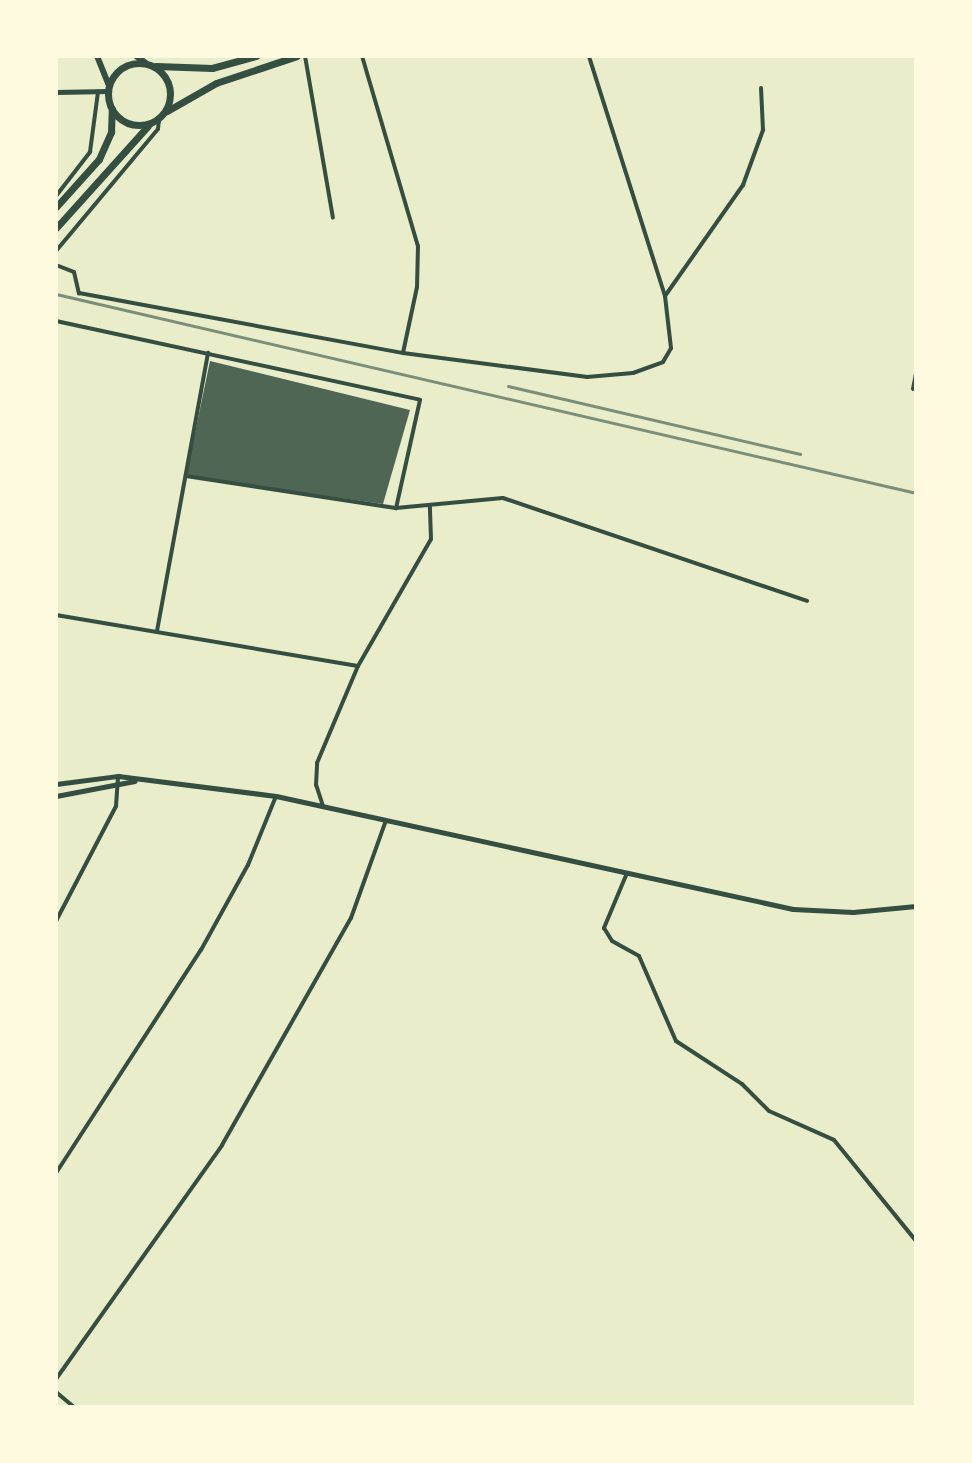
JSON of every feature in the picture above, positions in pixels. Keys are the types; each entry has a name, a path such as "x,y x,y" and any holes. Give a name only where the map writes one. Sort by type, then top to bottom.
{"main road":[{"path":"56,206 99,159 111,132 112,109 97,56"},
{"path":"136,56 149,64 170,86 158,118"},
{"path":"108,88 119,70 149,64 212,68 256,56"},
{"path":"56,228 158,118 216,83 297,56"},
{"path":"212,68 216,83"},
{"path":"112,109 133,125 158,118"}],"street":[{"path":"305,56 333,218"},
{"path":"362,56 418,246 417,287 403,353"},
{"path":"56,265 74,272 79,293 403,353 587,377 633,373 663,362 671,348 665,296 589,56"},
{"path":"56,92 108,88"},
{"path":"665,296 743,185 763,130 761,88"},
{"path":"56,196 90,152 98,91"},
{"path":"56,251 158,129 158,118"},
{"path":"56,321 420,400 396,508"},
{"path":"157,631 208,353"},
{"path":"913,389 916,374"},
{"path":"186,476 396,508 509,499 807,601"},
{"path":"323,806 316,785 317,763 358,666 431,539 430,507"},
{"path":"56,615 358,666"},
{"path":"56,921 116,806 118,776"},
{"path":"56,784 118,776 276,796 793,909 853,912 916,906"},
{"path":"56,796 144,779"},
{"path":"56,1173 181,984 248,865 276,796"},
{"path":"56,1379 183,1205 284,1040 351,918 386,820"},
{"path":"627,873 604,928 612,941 642,960 676,1041 747,1088 769,1111 810,1125 834,1140 916,1241"},
{"path":"56,1392 74,1407"}],"building":[{"path":"210,361 410,410 383,504 186,476"}],"railway":[{"path":"56,294 916,493"},
{"path":"508,386 800,454"}]}
